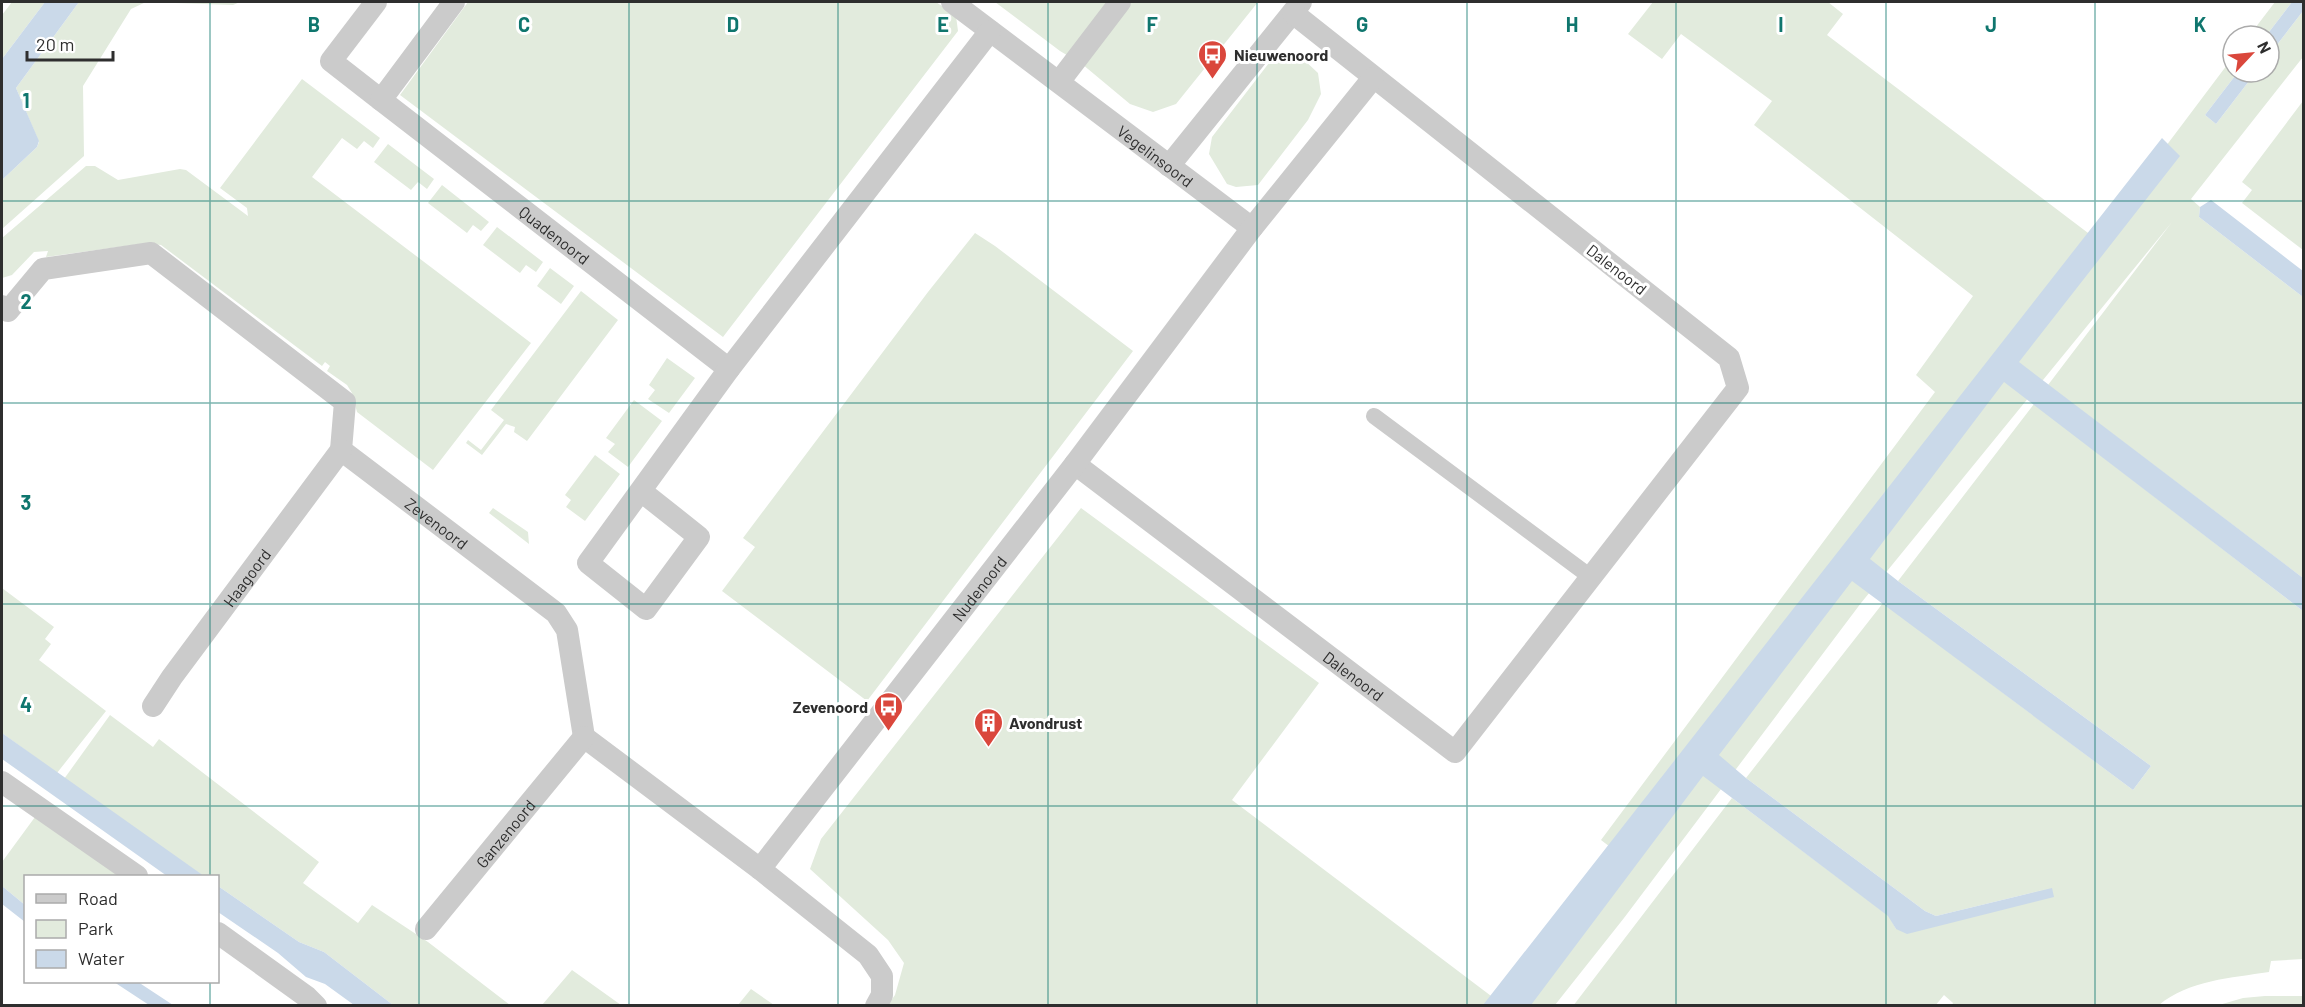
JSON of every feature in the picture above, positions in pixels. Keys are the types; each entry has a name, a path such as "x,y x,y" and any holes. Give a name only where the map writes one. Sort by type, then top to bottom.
{"street":[{"name":"Quadenoord","path":"376,2 331,61 729,369"},
{"path":"381,100 454,2"},
{"name":"Vegelinsoord","path":"952,2 1252,228"},
{"path":"1059,82 1120,2"},
{"path":"1168,166 1297,7"},
{"name":"Dalenoord","path":"1075,464 1455,752 1738,388 1729,358 1373,78 1297,7"},
{"path":"641,490 699,537 646,609 588,563 641,490 729,369 990,31"},
{"path":"1252,228 1373,78"},
{"name":"Nudenoord","path":"760,869 1075,464 1252,228"},
{"path":"4,312 43,268 151,253 345,402 341,450"},
{"path":"1374,416 1592,578"},
{"name":"Haagoord","path":"153,706 172,677 341,450"},
{"name":"Zevenoord","path":"341,450 556,613 567,630 584,737"},
{"path":"584,737 760,869 868,955 882,976 882,995 876,1005"},
{"name":"Ganzenoord","path":"426,929 584,737"},
{"path":"2,782 136,875"},
{"path":"219,934 316,1005"}],"green space":[{"path":"12,2 45,2 2,59 2,15"},
{"path":"79,2 146,2 131,9 83,86 84,156 2,229 2,180 37,147 39,142 16,88"},
{"path":"146,2 240,2 233,5"},
{"path":"468,2 936,2 956,16 958,31 723,337 400,95"},
{"path":"995,2 1258,2 1176,104 1153,112 1130,104 1082,64 1060,51"},
{"path":"1653,2 1828,2 1843,14 1827,35 2096,239 2221,73 2221,84 2229,84 2205,115 2216,124 2247,84 2281,84 2281,39 2303,11 2303,57 2191,199 2200,207 2199,217 2303,297 2303,578 2048,385 2172,222 1861,603 1624,918 1555,1005 1519,1006 1627,860 1601,840 1935,392 1916,375 1973,296 1754,125 1772,101 1681,34 1662,59 1628,34"},
{"path":"2275,2 2292,2 2275,24 2258,24"},
{"path":"1275,55 1302,58 1318,73 1321,94 1308,120 1258,185 1236,187 1227,184 1209,154 1212,137"},
{"path":"302,79 380,138 373,148 364,141 357,149 342,138 312,177 531,343 433,470 357,412 352,393 347,385 327,371 330,366 325,362 322,366 161,245 147,243 46,257 48,251 34,252 12,275 2,278 2,238 86,166 95,166 118,180 180,169 186,170 248,216 247,208 220,188"},
{"path":"2303,101 2303,250 2242,203 2252,190 2242,182"},
{"path":"388,144 434,179 427,189 418,182 411,190 374,162"},
{"path":"442,185 489,222 481,231 473,225 467,233 428,203"},
{"path":"497,227 543,262 536,272 526,265 520,273 483,245"},
{"path":"975,233 1133,351 867,701 722,591 755,547 743,538"},
{"path":"550,268 574,286 561,304 537,286"},
{"path":"581,291 618,320 527,441 514,432 515,427 506,424 482,455 466,443 468,440 481,450 504,420 491,410"},
{"path":"667,358 695,378 669,413 648,399 655,390 649,385"},
{"path":"634,400 662,421 628,467 608,452 615,444 606,438"},
{"path":"2034,404 2303,611 2303,959 2271,961 2269,972 2225,978 2197,985 2159,1005 1952,1005 1953,1003 1944,995 1935,1006 1573,1006 1732,798 1889,916 1896,929 2051,888 1936,916 1925,911 1746,778 1883,603 2133,790 2151,766 1898,581"},
{"path":"595,455 620,474 585,521 566,507 571,500 565,495"},
{"path":"493,508 528,532 529,544 489,513"},
{"path":"1081,508 1319,683 1232,800 1503,1005 888,1005 895,995 904,963 888,940 810,869 821,839"},
{"path":"2,588 54,627 45,639 51,644 39,660 106,711 57,773 2,733"},
{"path":"110,715 153,747 159,739 319,862 303,883 358,923 372,905 428,942 510,1005 393,1005 324,952 299,942 219,887 219,875 202,875 64,779"},
{"path":"35,817 120,875 24,875 24,904 2,886 2,862"},
{"path":"572,970 621,1005 542,1005"},
{"path":"751,989 774,1005 738,1005"},
{"path":"2303,996 2303,1005 2219,1005 2243,998"}],"water":[{"path":"45,2 79,2 16,88 39,141 37,147 2,180 2,59"},
{"path":"2292,2 2303,2 2303,11 2281,39 2281,24 2275,24"},
{"path":"2229,84 2247,84 2216,124 2205,115"},
{"path":"2162,138 2180,156 2019,362 2303,578 2303,611 2004,382 1870,559 2151,766 2133,790 1852,581 1719,755 1746,778 1925,911 1936,916 2052,888 2054,897 1907,934 1896,929 1888,916 1703,776 1531,1005 1483,1005"},
{"path":"2211,200 2303,271 2303,297 2199,217 2200,207"},
{"path":"2,733 203,875 166,875 2,759"},
{"path":"2,886 24,904 24,921 2,904"},
{"path":"219,887 299,942 324,952 393,1005 354,1005 325,984 306,977 278,953 219,913"},
{"path":"116,983 140,983 173,1005 149,1005"}],"place":[{"name":"Nieuwenoord","path":"1213,80"},
{"name":"Zevenoord","path":"889,732"},
{"name":"Avondrust","path":"988,748"}]}
